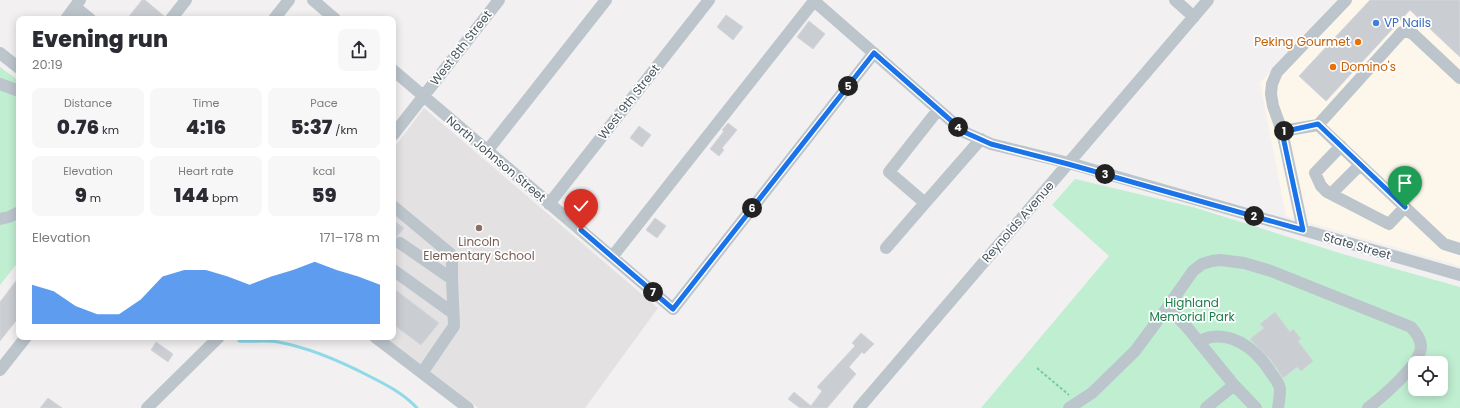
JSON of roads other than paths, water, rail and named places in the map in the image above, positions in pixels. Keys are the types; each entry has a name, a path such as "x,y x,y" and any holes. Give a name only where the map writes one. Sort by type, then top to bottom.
{"street":[{"path":"173,16 186,0"},
{"path":"276,16 289,0"},
{"path":"313,0 332,16"},
{"name":"West 8th Street","path":"396,131 499,0"},
{"path":"487,151 606,0"},
{"name":"West 9th Street","path":"550,204 709,0"},
{"path":"612,257 813,0"},
{"name":"State Street","path":"813,0 964,132 991,144 1068,164 1460,275"},
{"path":"1174,0 1194,17"},
{"name":"Reynolds Avenue","path":"859,408 1208,0"},
{"path":"1303,230 1282,132 1273,106 1271,94 1272,84 1277,72 1346,0"},
{"path":"68,16 78,4 88,16"},
{"path":"1282,132 1318,124 1402,32 1413,34 1460,78"},
{"path":"0,53 16,66"},
{"name":"North Johnson Street","path":"396,73 673,309 874,53"},
{"path":"0,84 16,90"},
{"path":"925,203 889,172 938,110"},
{"path":"1318,124 1444,244 1460,249"},
{"path":"886,248 981,139"},
{"path":"1341,146 1315,173 1321,186 1331,194 1389,224 1405,207"},
{"path":"1331,194 1360,165"},
{"path":"396,208 452,255 454,326 422,373"},
{"path":"0,219 16,214"},
{"path":"400,243 452,279"},
{"path":"1073,405 1092,393 1135,351 1185,282 1197,268 1212,261 1229,261 1244,263 1271,271 1411,327 1420,341 1421,346 1418,355 1403,376 1368,408"},
{"path":"396,272 453,313"},
{"path":"1168,307 1199,341 1234,385 1256,408"},
{"path":"1199,341 1207,337 1216,336 1227,338 1238,341 1255,352 1267,365 1277,381 1280,393 1278,408"},
{"path":"0,370 24,340"},
{"path":"147,408 216,340"},
{"path":"379,340 468,408"},
{"path":"1206,408 1234,385"}],"waterway":[{"path":"239,341 278,342 324,355 387,385 400,393 417,408"}],"place":[{"name":"VP Nails","path":"1376,23"},
{"name":"Peking Gourmet","path":"1358,42"},
{"name":"Domino's","path":"1333,67"},
{"name":"Lincoln Elementary School","path":"479,228"}],"park label":[{"name":"Highland Memorial Park","path":"1192,310"}]}
